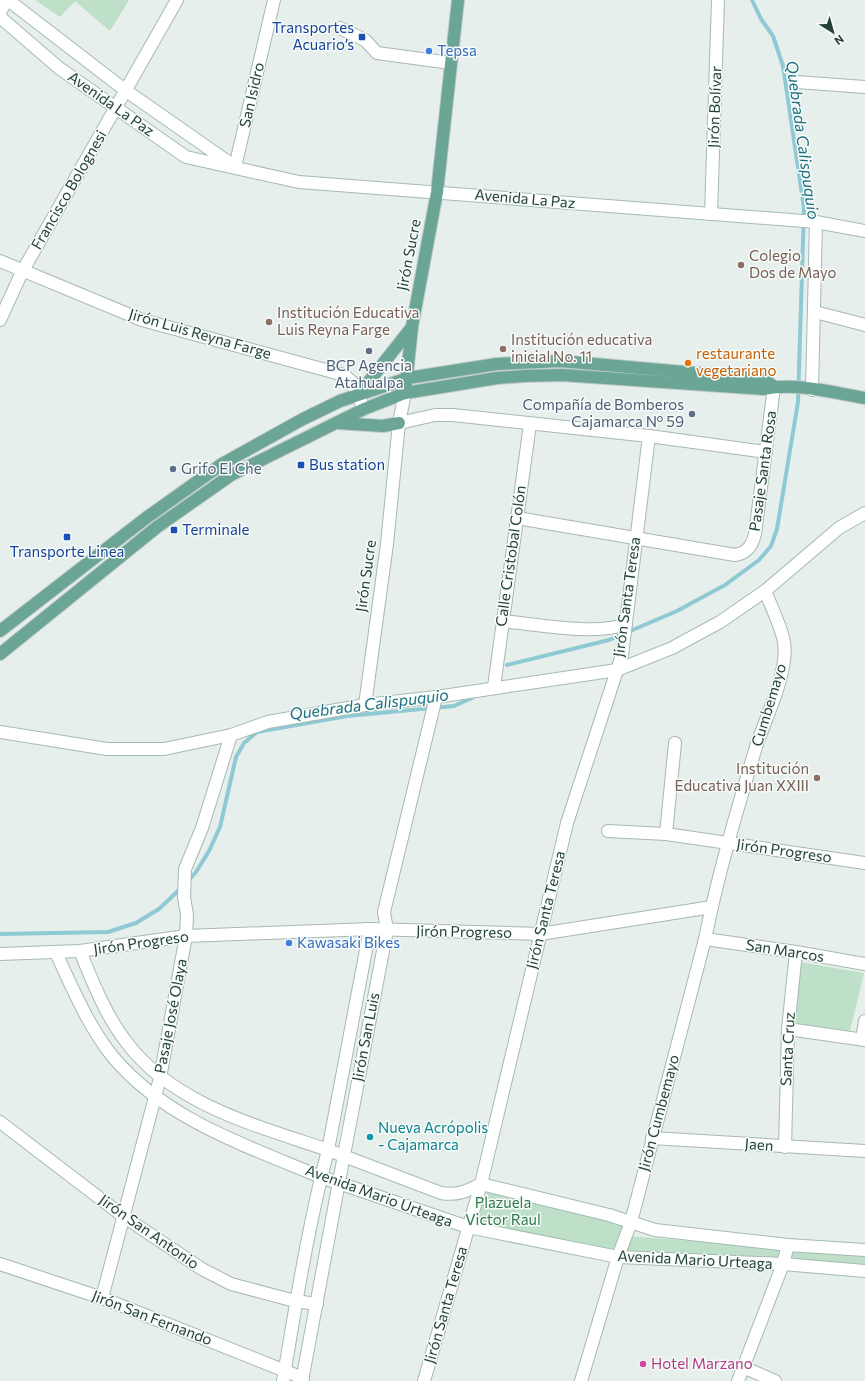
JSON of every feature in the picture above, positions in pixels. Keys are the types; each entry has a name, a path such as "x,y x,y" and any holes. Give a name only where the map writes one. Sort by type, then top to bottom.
{"main road":[{"name":"Jirón Sucre","path":"405,393 408,378 412,327 437,192 458,0"},
{"path":"359,394 412,327"},
{"path":"0,631 146,518 222,464 303,419 359,394 408,378 497,364 560,361 764,379 774,386"},
{"path":"0,654 156,527 231,475 337,423 364,408 405,393 497,378 562,375 764,389 774,386 810,389 865,398"},
{"path":"337,423 384,426 399,423"}],"street":[{"path":"0,12 8,0"},
{"name":"Avenida La Paz","path":"8,0 125,90 235,167"},
{"name":"Francisco Bolognesi","path":"0,320 22,272 177,0"},
{"name":"San Isidro","path":"235,167 274,0"},
{"name":"Jirón Bolívar","path":"711,214 718,0"},
{"name":"Avenida La Paz","path":"0,16 59,68 115,109 186,157 299,182 795,220 865,231"},
{"path":"340,28 365,40 377,53 451,62"},
{"path":"798,82 865,87"},
{"path":"810,389 815,312 815,222"},
{"name":"Jirón Luis Reyna Farge","path":"0,261 22,272 142,320 344,375 352,382 359,394 364,408"},
{"path":"815,312 865,325"},
{"name":"Pasaje Santa Rosa","path":"636,537 735,555 744,552 753,543 774,386"},
{"name":"Jirón Sucre","path":"365,705 387,544 399,423 405,393"},
{"path":"399,423 435,415 453,415 649,436 766,452"},
{"name":"Calle Cristobal Colón","path":"494,687 530,424"},
{"name":"Jirón Santa Teresa","path":"424,1381 481,1184 567,823 617,670 624,643 649,436"},
{"path":"0,732 107,749 164,749 231,735 268,722 365,705 436,699 494,687 617,670 672,648 720,622 765,591 839,528 865,513"},
{"path":"517,518 636,537"},
{"name":"Cumbemayo","path":"729,843 756,747 778,684 784,659 784,642 765,591"},
{"path":"502,621 599,630 617,628 626,625"},
{"name":"Jirón San Luis","path":"302,1379 387,930 384,912 436,699"},
{"name":"Pasaje José Olaya","path":"102,1298 160,1078 186,936 187,915 184,898 185,876 189,856 202,828 231,735"},
{"path":"666,834 675,744"},
{"name":"Jirón Progreso","path":"608,831 666,834 865,863"},
{"name":"Jirón Cumbemayo","path":"581,1381 618,1257 631,1222 729,843"},
{"name":"Jirón Progreso","path":"0,954 80,951 186,936 370,929 540,934 712,907"},
{"name":"Jirón San Luis","path":"284,1376 295,1301 328,1150 370,929"},
{"name":"San Marcos","path":"705,939 796,952 865,964"},
{"name":"Avenida Mario Urteaga","path":"80,951 100,999 127,1043 160,1078 216,1110 344,1155 441,1194 461,1194 481,1184 631,1222 655,1230 788,1245 865,1250"},
{"name":"Santa Cruz","path":"785,1147 788,1029 796,952"},
{"name":"Avenida Mario Urteaga","path":"56,953 84,1014 113,1057 155,1097 212,1132 338,1184 468,1227 618,1257 783,1264 865,1271"},
{"path":"788,1029 863,1040 865,1021"},
{"name":"Jirón San Antonio","path":"0,1122 123,1216 202,1269 231,1284 295,1301 317,1304"},
{"name":"Jaen","path":"652,1138 865,1151"},
{"path":"738,1381 783,1264 788,1245"},
{"name":"Jirón San Fernando","path":"0,1264 102,1298 284,1376 302,1379"},
{"path":"743,1367 774,1381"}],"green space":[{"path":"35,0 129,0 110,31 75,1 60,17"},
{"path":"800,962 864,973 850,1031 795,1025"},
{"name":"Plazuela Victor Raul","path":"490,1185 624,1225 610,1259 474,1226"},
{"path":"627,1236 783,1248 780,1260 624,1254"},
{"path":"791,1249 865,1254 865,1267 787,1262"}],"waterway":[{"name":"Quebrada Calispuquio","path":"507,665 609,640 677,611 725,585 759,560 771,546 777,529 798,402 804,208 783,66 773,36 761,19 752,0"},
{"name":"Quebrada Calispuquio","path":"187,882 196,872 209,851 220,827 236,757 244,743 257,732 347,716 454,706 472,698"},
{"name":"Quebrada Calispuquio","path":"0,934 108,932 136,923 159,909 181,888"}],"place":[{"name":"Transportes Acuario’s","path":"362,37"},
{"name":"Tepsa","path":"429,51"},
{"name":"Colegio Dos de Mayo","path":"741,265"},
{"name":"Institución Educativa Luis Reyna Farge","path":"269,322"},
{"name":"Institución educativa inicial No. 11","path":"503,349"},
{"name":"BCP Agencia Atahualpa","path":"369,351"},
{"name":"restaurante vegetariano","path":"688,363"},
{"name":"Compañía de Bomberos Cajamarca Nº 59","path":"692,414"},
{"name":"Bus station","path":"301,465"},
{"name":"Grifo El Che","path":"173,469"},
{"name":"Terminale","path":"174,530"},
{"name":"Transporte Linea","path":"67,537"},
{"name":"Institución Educativa Juan XXIII","path":"817,778"},
{"name":"Kawasaki Bikes","path":"289,943"},
{"name":"Nueva Acrópolis - Cajamarca","path":"370,1137"},
{"name":"Hotel Marzano","path":"643,1364"}]}
